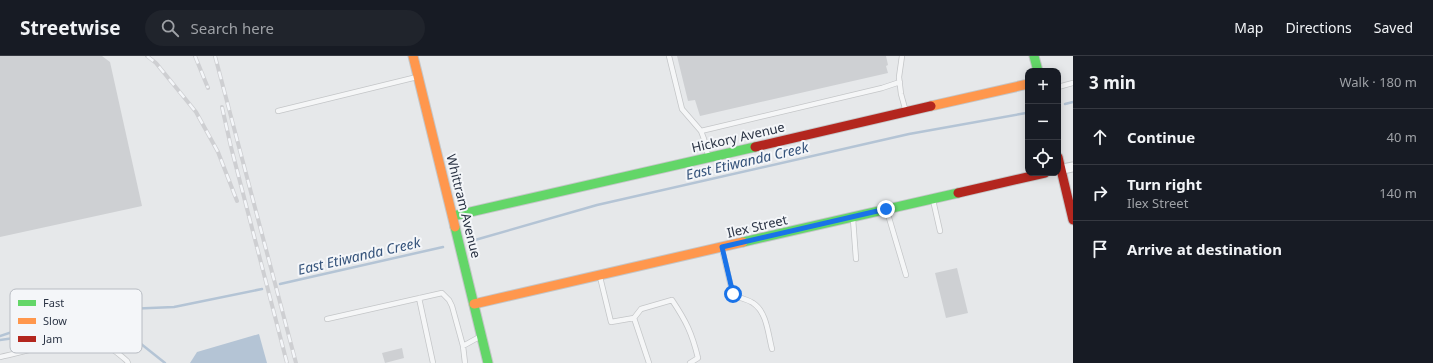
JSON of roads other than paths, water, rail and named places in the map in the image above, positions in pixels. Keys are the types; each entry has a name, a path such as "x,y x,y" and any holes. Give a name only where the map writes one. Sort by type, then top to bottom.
{"street":[{"name":"Whittram Avenue","path":"413,56 458,233 488,363"},
{"path":"1034,56 1037,68"},
{"name":"Hickory Avenue","path":"453,216 1025,85"},
{"path":"1061,170 1073,167"},
{"path":"1061,174 1073,220"},
{"name":"Ilex Street","path":"474,304 1032,176"}],"lane":[{"path":"669,56 682,109 701,131 708,157"},
{"path":"902,56 899,77 906,112"},
{"path":"278,111 418,77"},
{"path":"701,131 882,88 900,82"},
{"path":"1061,86 1073,83"},
{"path":"932,199 940,231"},
{"path":"886,209 906,275"},
{"path":"852,217 854,225 856,259"},
{"path":"722,247 732,291 736,296 748,300 759,308 766,322 772,349"},
{"path":"599,275 611,322 634,318 641,309 672,300 684,318 693,337 698,358 690,363"},
{"path":"327,319 442,293 452,306 463,346 465,363"},
{"path":"419,298 433,363"},
{"path":"634,318 649,363"},
{"path":"463,346 482,336"},
{"path":"0,357 19,353"},
{"path":"118,353 128,363"}],"water":[{"path":"259,334 267,363 190,363 197,352"}],"waterway":[{"name":"East Etiwanda Creek","path":"1065,104 1073,102"},
{"name":"East Etiwanda Creek","path":"475,240 597,205 909,134 1025,113"},
{"name":"East Etiwanda Creek","path":"280,284 443,247"},
{"name":"East Etiwanda Creek","path":"142,308 174,307 262,289"},
{"name":"East Etiwanda Creek","path":"0,336 10,333"},
{"path":"0,340 10,339"},
{"path":"142,345 165,363"}],"railway":[{"path":"147,56 156,63 196,112 218,152 237,201"},
{"path":"195,56 208,88"},
{"path":"215,56 296,363"},
{"path":"222,107 287,363"}]}
